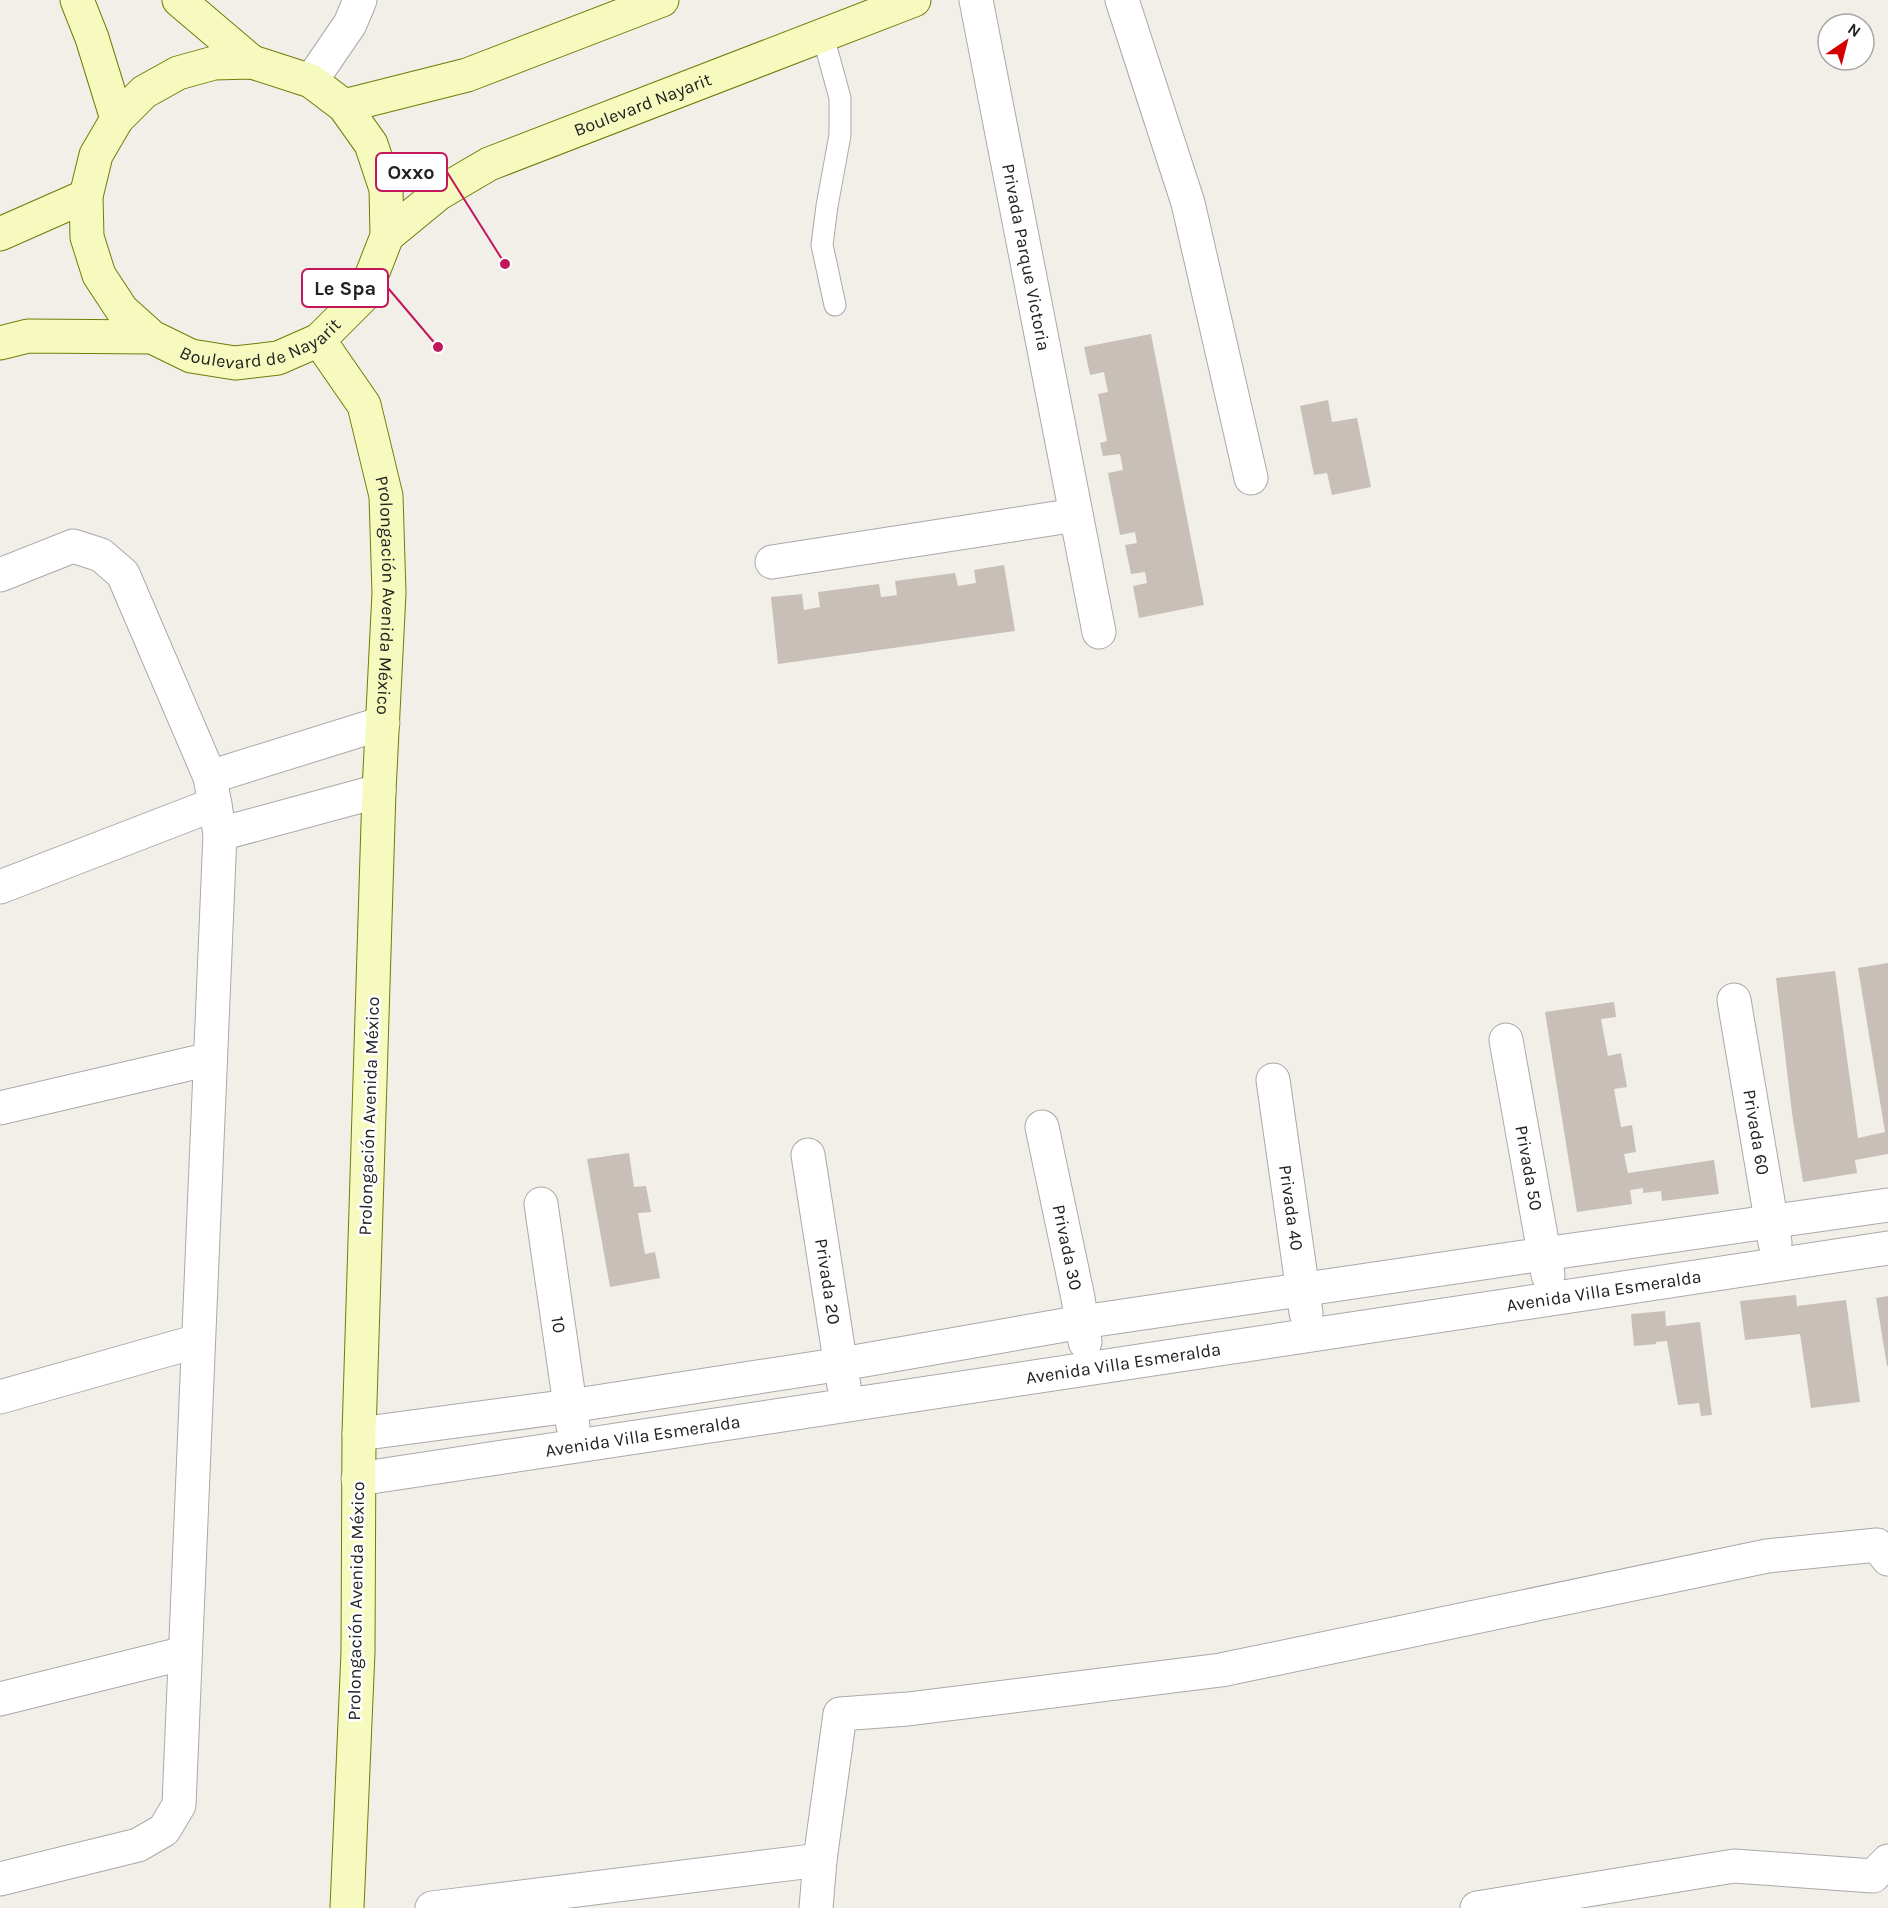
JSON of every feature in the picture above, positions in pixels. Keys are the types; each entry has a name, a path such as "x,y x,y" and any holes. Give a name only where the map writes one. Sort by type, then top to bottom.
{"street":[{"path":"77,0 117,119"},
{"path":"179,0 252,62"},
{"path":"311,81 350,24 360,0"},
{"path":"344,106 467,75 662,0"},
{"name":"Boulevard Nayarit","path":"387,236 438,194 489,164 914,0"},
{"name":"Privada Parque Victoria","path":"976,0 1099,632"},
{"path":"1122,0 1188,203 1251,478"},
{"name":"Boulevard de Nayarit","path":"0,343 28,336 152,337 191,356 235,363 278,358 319,340 364,295 387,236 387,189 371,144 344,106 311,81 252,62 214,63 178,73 144,92 117,119 96,155 86,196"},
{"path":"0,234 86,196 87,237 99,275 122,310 152,337"},
{"name":"Prolongación Avenida México","path":"319,340 364,405 386,496 389,592 379,791 358,1434 358,1652 347,1908"},
{"path":"772,562 1076,515"},
{"path":"0,575 73,546 101,555 123,574 215,805 210,1059 179,1805 164,1830 138,1845 0,1879"},
{"path":"0,887 215,805 383,723"},
{"path":"215,805 379,791"},
{"name":"Privada 60","path":"1734,1000 1779,1263"},
{"name":"Privada 50","path":"1506,1040 1552,1297"},
{"path":"0,1108 210,1059"},
{"name":"Privada 40","path":"1273,1080 1310,1335"},
{"name":"Privada 30","path":"1042,1127 1082,1322 1089,1368"},
{"name":"Privada 20","path":"807,1155 847,1406"},
{"name":"10","path":"541,1204 576,1446"},
{"path":"358,1434 570,1406 842,1364 1082,1322 1888,1205"},
{"name":"Avenida Villa Esmeralda","path":"358,1479 1888,1248"},
{"path":"0,1397 198,1341"},
{"path":"811,1907 820,1860 840,1714 908,1709 1221,1670 1767,1556 1877,1545 1888,1559"},
{"path":"0,1699 185,1653"},
{"path":"432,1908 820,1860"},
{"path":"1477,1908 1734,1866 1874,1876 1888,1861"}],"lane":[{"path":"823,36 840,98 840,135 826,206 822,245 835,305"}],"building":[{"path":"1151,334 1204,605 1139,618 1133,586 1147,583 1145,572 1131,574 1125,545 1137,543 1135,532 1120,535 1108,473 1123,470 1120,454 1103,456 1100,443 1107,441 1098,394 1108,392 1104,372 1090,375 1084,347"},
{"path":"1328,400 1332,422 1357,418 1371,487 1332,495 1327,473 1314,475 1300,406"},
{"path":"1004,565 1015,631 778,664 771,597 802,594 804,610 820,607 818,592 879,584 881,597 897,595 895,581 955,573 958,586 976,583 974,570"},
{"path":"1888,963 1888,1154 1855,1160 1857,1173 1803,1182 1792,1113 1776,978 1835,971 1858,1138 1885,1132 1858,968"},
{"path":"1614,1002 1616,1017 1601,1019 1608,1056 1621,1053 1627,1087 1614,1089 1621,1127 1632,1125 1636,1152 1624,1154 1628,1173 1714,1160 1719,1194 1662,1201 1661,1191 1643,1193 1643,1188 1630,1190 1632,1204 1577,1212 1545,1012"},
{"path":"629,1153 634,1187 646,1186 651,1212 638,1213 645,1254 655,1252 660,1278 610,1287 587,1159"},
{"path":"1796,1295 1797,1306 1846,1300 1860,1402 1811,1408 1800,1334 1745,1340 1740,1301"},
{"path":"1888,1296 1888,1366 1887,1366 1876,1298"},
{"path":"1665,1311 1666,1326 1700,1322 1712,1415 1701,1416 1699,1403 1678,1405 1667,1341 1634,1346 1631,1314"}],"place":[{"name":"Oxxo","path":"505,264"},
{"name":"Le Spa","path":"438,347"}]}
